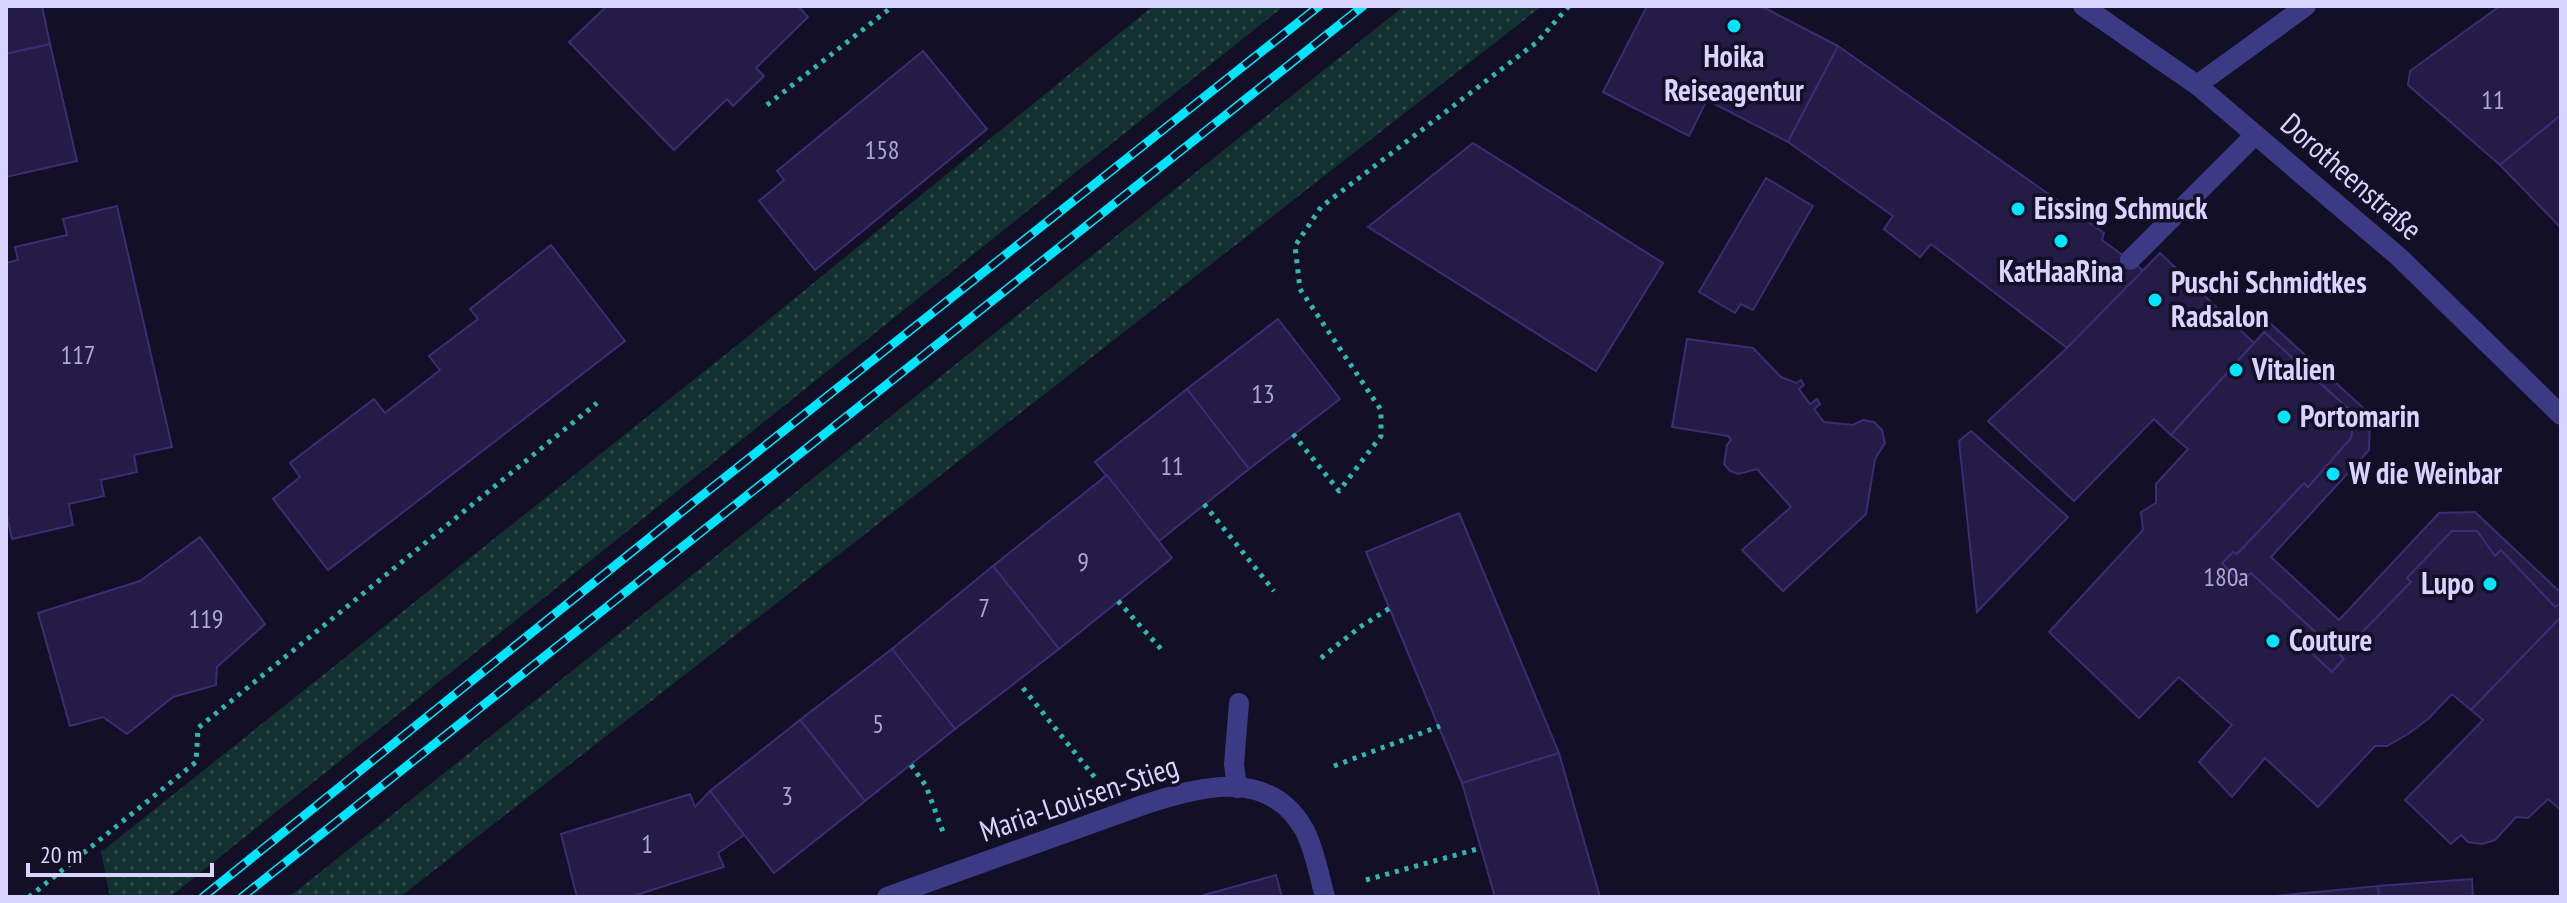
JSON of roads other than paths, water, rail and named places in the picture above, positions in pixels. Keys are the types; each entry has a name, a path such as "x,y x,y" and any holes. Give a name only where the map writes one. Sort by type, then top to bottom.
{"street":[{"name":"Dorotheenstraße","path":"2083,6 2197,85 2399,257 2561,415"},
{"path":"2197,85 2306,6"},
{"path":"2130,260 2255,135"},
{"path":"1237,788 1234,764 1239,703"},
{"name":"Maria-Louisen-Stieg","path":"887,897 1183,793 1212,788 1265,792 1280,799 1306,833 1325,897"}],"railway":[{"path":"203,897 1319,6"},
{"path":"242,897 1363,6"}],"place":[{"name":"Hoika Reiseagentur","path":"1734,26"},
{"name":"Eissing Schmuck","path":"2018,209"},
{"name":"KatHaaRina","path":"2061,241"},
{"name":"Puschi Schmidtkes Radsalon","path":"2155,300"},
{"name":"Vitalien","path":"2236,370"},
{"name":"Portomarin","path":"2284,417"},
{"name":"W die Weinbar","path":"2333,474"},
{"name":"Lupo","path":"2490,584"},
{"name":"Couture","path":"2273,641"}]}
